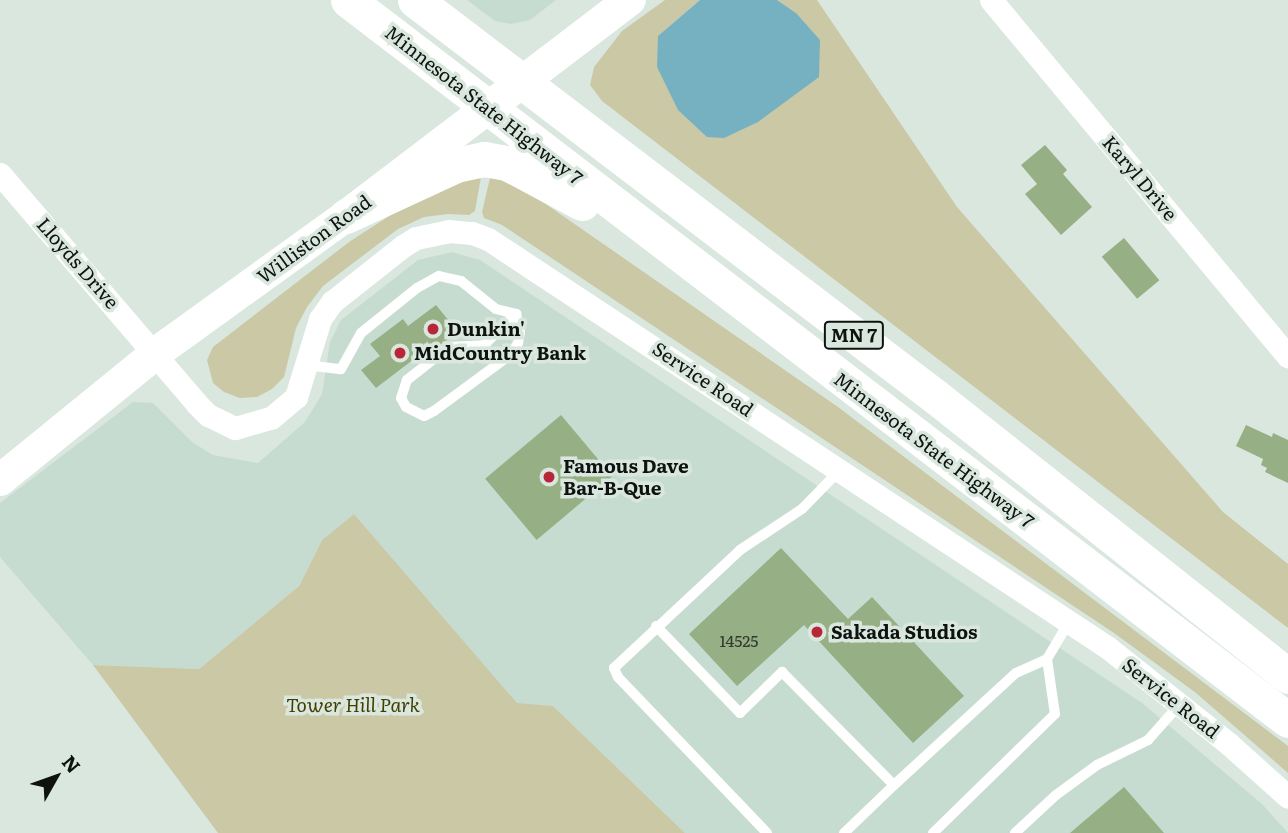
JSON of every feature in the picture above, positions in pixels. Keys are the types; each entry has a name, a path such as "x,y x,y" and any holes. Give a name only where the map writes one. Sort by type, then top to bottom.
{"main road":[{"name":"Minnesota State Highway 7","path":"348,0 1288,720"},
{"name":"Minnesota State Highway 7","path":"415,0 936,397 1288,676"},
{"name":"Williston Road","path":"0,480 156,353 346,216 630,0"},
{"path":"346,216 456,164 484,159 507,163 530,174 695,267"}],"street":[{"name":"Karyl Drive","path":"991,0 1288,357"},
{"name":"Lloyds Drive","path":"0,174 156,353"},
{"name":"Service Road","path":"156,353 208,415 235,428 255,425 285,408 296,397 313,335 332,302 403,246 434,233 472,233 488,239 1069,622 1180,704 1288,797"}],"lane":[{"path":"306,365 341,369 361,333 417,288 439,276 461,281 496,309 516,314"},
{"path":"516,314 520,332 518,343 510,355 434,411 424,416 406,407 401,398 407,380 449,347 484,345 516,314"},
{"path":"767,833 618,677 614,668 740,550 802,509 840,470"},
{"path":"844,833 1016,673 1046,659 1069,622"},
{"path":"656,626 740,713 782,671 894,785"},
{"path":"933,833 1055,714 1046,659"},
{"path":"1015,833 1056,795 1097,765 1148,740 1180,704"}],"shaded area":[{"path":"467,0 556,0 530,20 511,24 495,21"},
{"path":"452,252 480,260 1142,703 1262,804 1288,833 685,833 553,706 517,704 354,514 322,540 299,586 199,669 93,665 0,557 0,503 133,402 153,403 192,442 213,455 258,463 305,422 322,394 330,342 341,320 418,260"}],"green space":[{"path":"665,0 700,0 658,36 796,13 777,0 817,0 957,207 1223,512 1288,564 1288,628 602,101 590,85 594,67 622,31"},
{"path":"495,175 517,184 838,407 1288,746 1288,773 1196,693 1114,633 502,225 484,218 482,212 490,178"},
{"path":"481,177 475,211 469,215 424,217 398,229 323,286 307,307 296,328 284,377 272,389 257,397 240,398 224,392 213,383 207,360 213,347 349,242 448,178"},
{"name":"Tower Hill Park","path":"354,514 517,703 553,706 685,833 218,833 93,665 199,669 299,586 322,540"}],"water":[{"path":"700,0 777,0 796,13 820,40 819,77 758,122 724,138 707,137 678,110 657,67 658,36"}],"building":[{"path":"1045,145 1067,170 1063,174 1092,207 1061,235 1025,194 1037,184 1021,165"},
{"path":"1124,238 1159,280 1137,299 1102,257"},
{"name":"MidCountry Bank","path":"436,305 458,332 434,349 431,346 376,388 361,370 380,356 370,344 403,319 408,326"},
{"name":"Famous Dave Bar-B-Que","path":"561,415 612,476 537,540 485,479"},
{"path":"1246,425 1272,437 1273,433 1288,440 1288,483 1265,472 1267,468 1261,465 1263,459 1236,446"},
{"path":"781,548 848,619 872,597 964,696 913,743 804,625 737,686 689,634"},
{"path":"1124,787 1164,833 1070,833"}],"place":[{"name":"Dunkin'","path":"433,329"},
{"name":"MidCountry Bank","path":"400,353"},
{"name":"Famous Dave Bar-B-Que","path":"549,477"},
{"name":"Sakada Studios","path":"817,632"}]}
